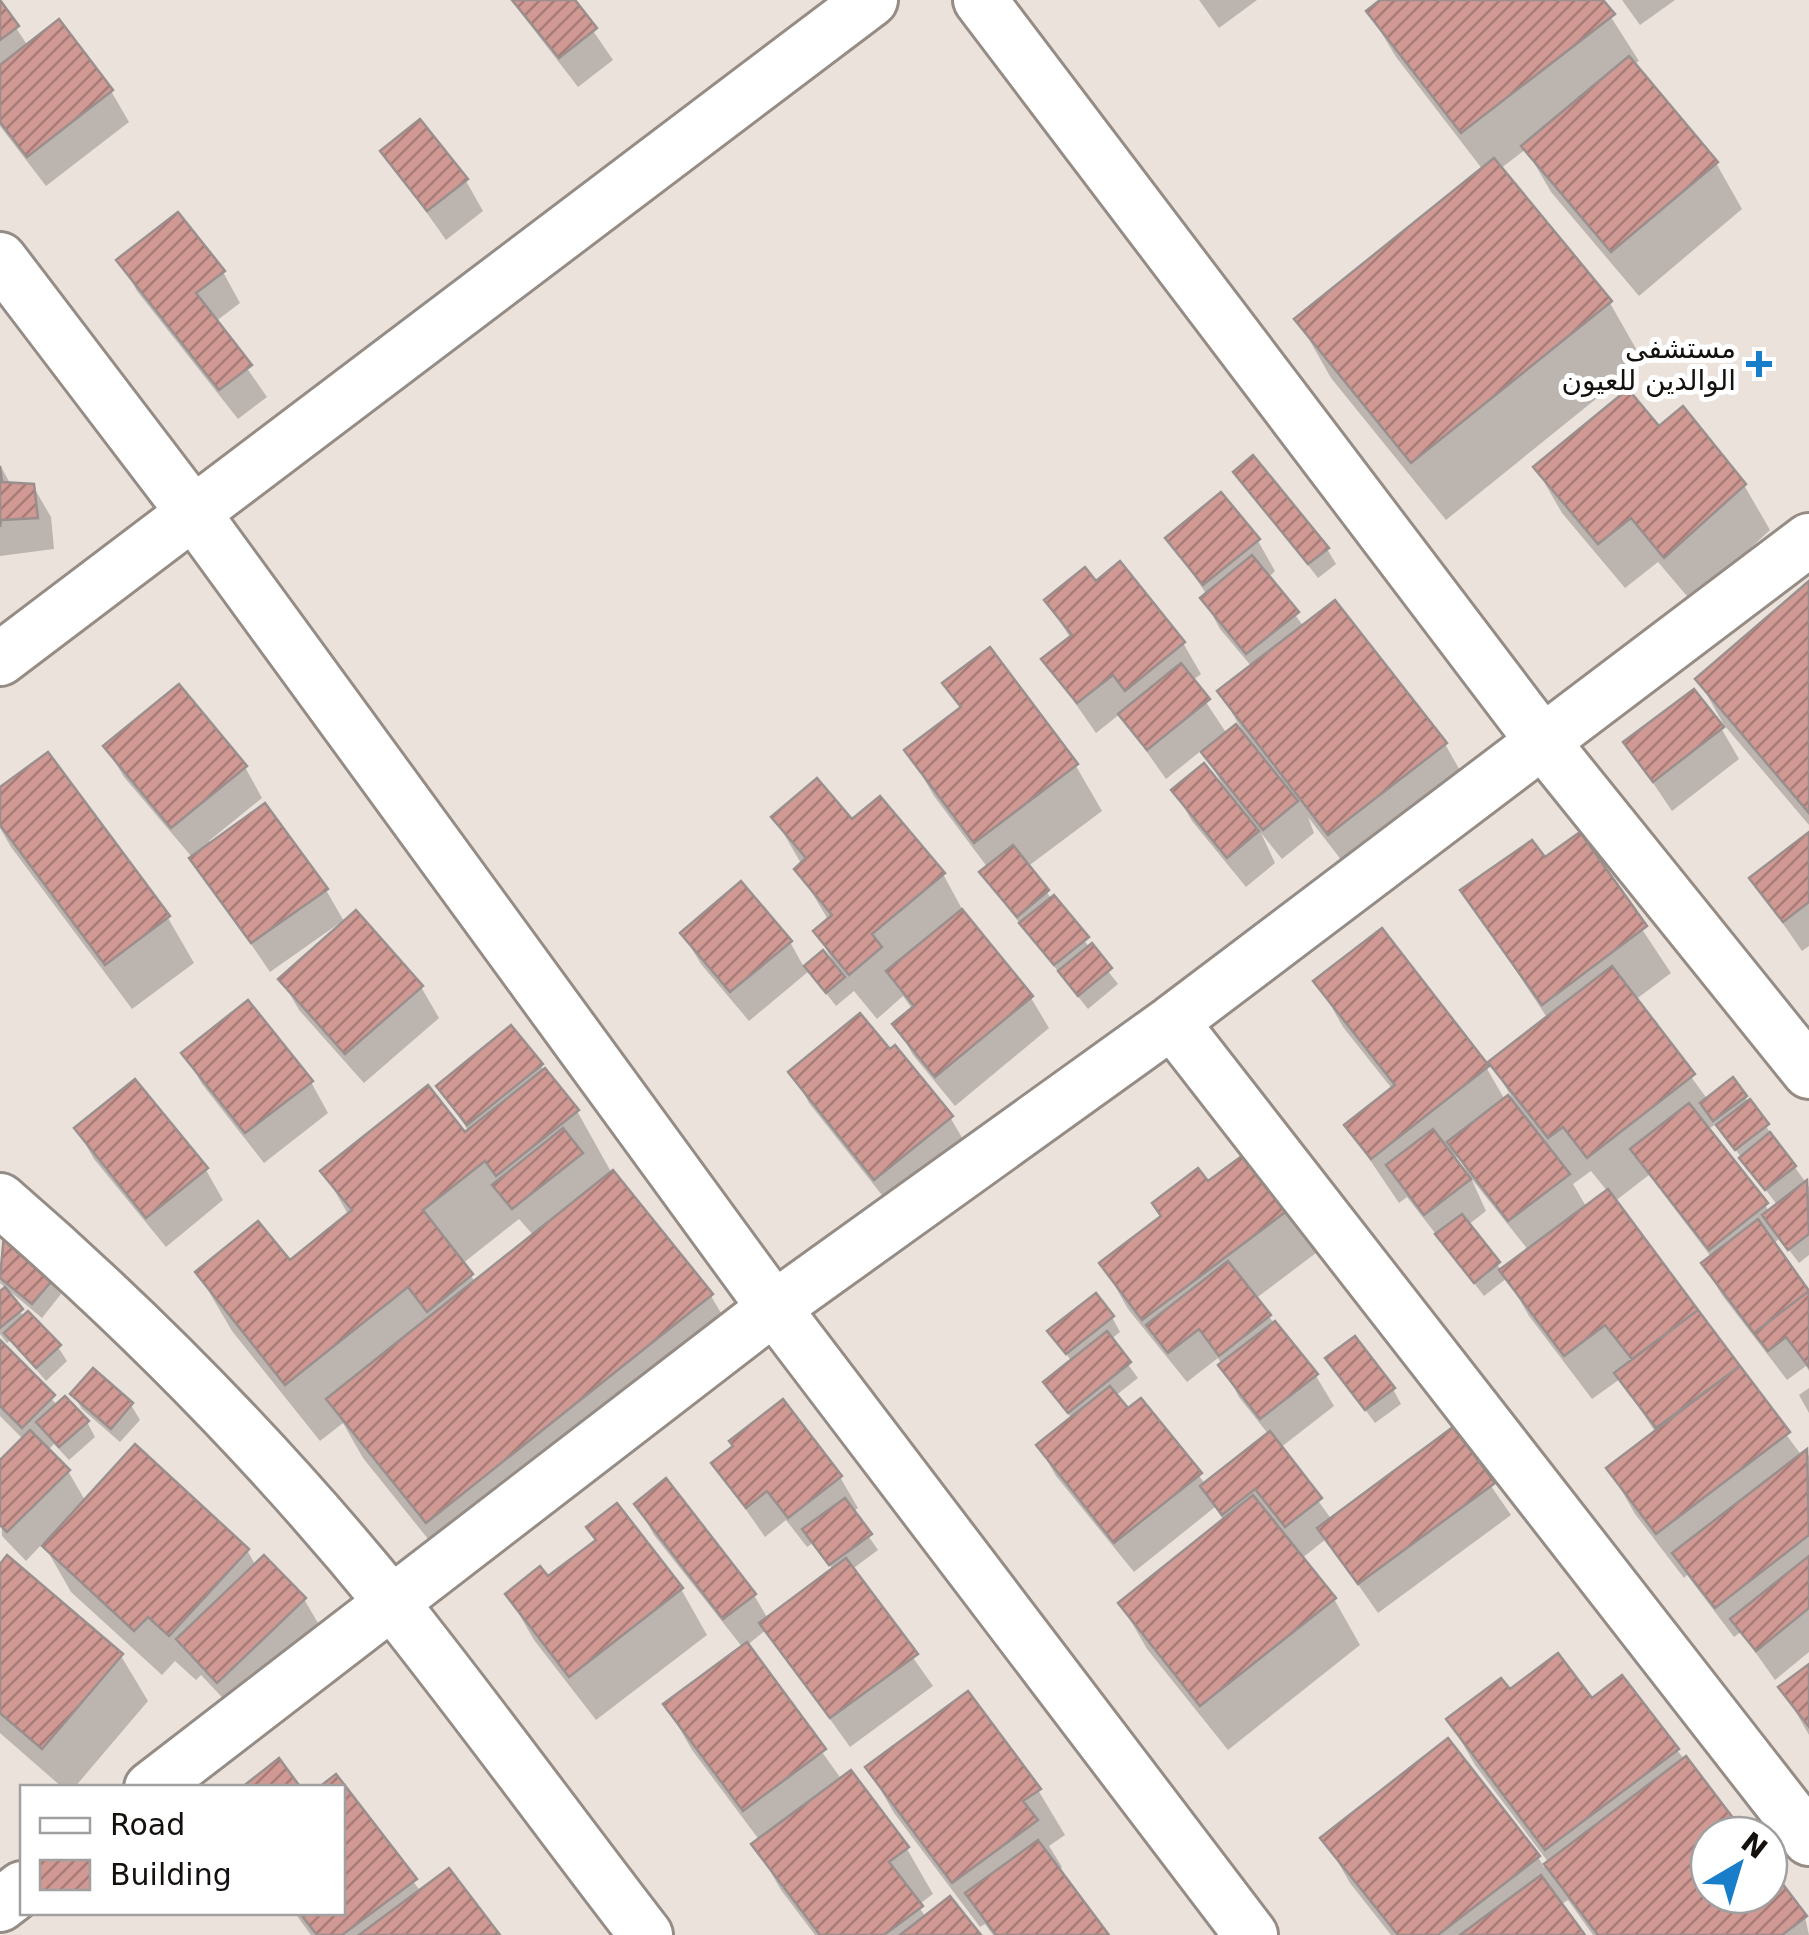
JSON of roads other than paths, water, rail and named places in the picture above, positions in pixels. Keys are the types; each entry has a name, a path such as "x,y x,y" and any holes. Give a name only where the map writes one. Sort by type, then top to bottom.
{"street":[{"path":"0,659 872,0"},
{"path":"980,0 1543,742 1809,1072"},
{"path":"0,259 195,515 774,1308 1251,1935"},
{"path":"155,1785 774,1308 1172,1022 1809,540"},
{"path":"1172,1022 1809,1839"},
{"path":"0,1200 74,1264 222,1410 390,1602 646,1935"},
{"path":"0,1905 20,1890"}],"place":[{"name":"مستشفى الوالدين للعيون","path":"1759,364"}]}
